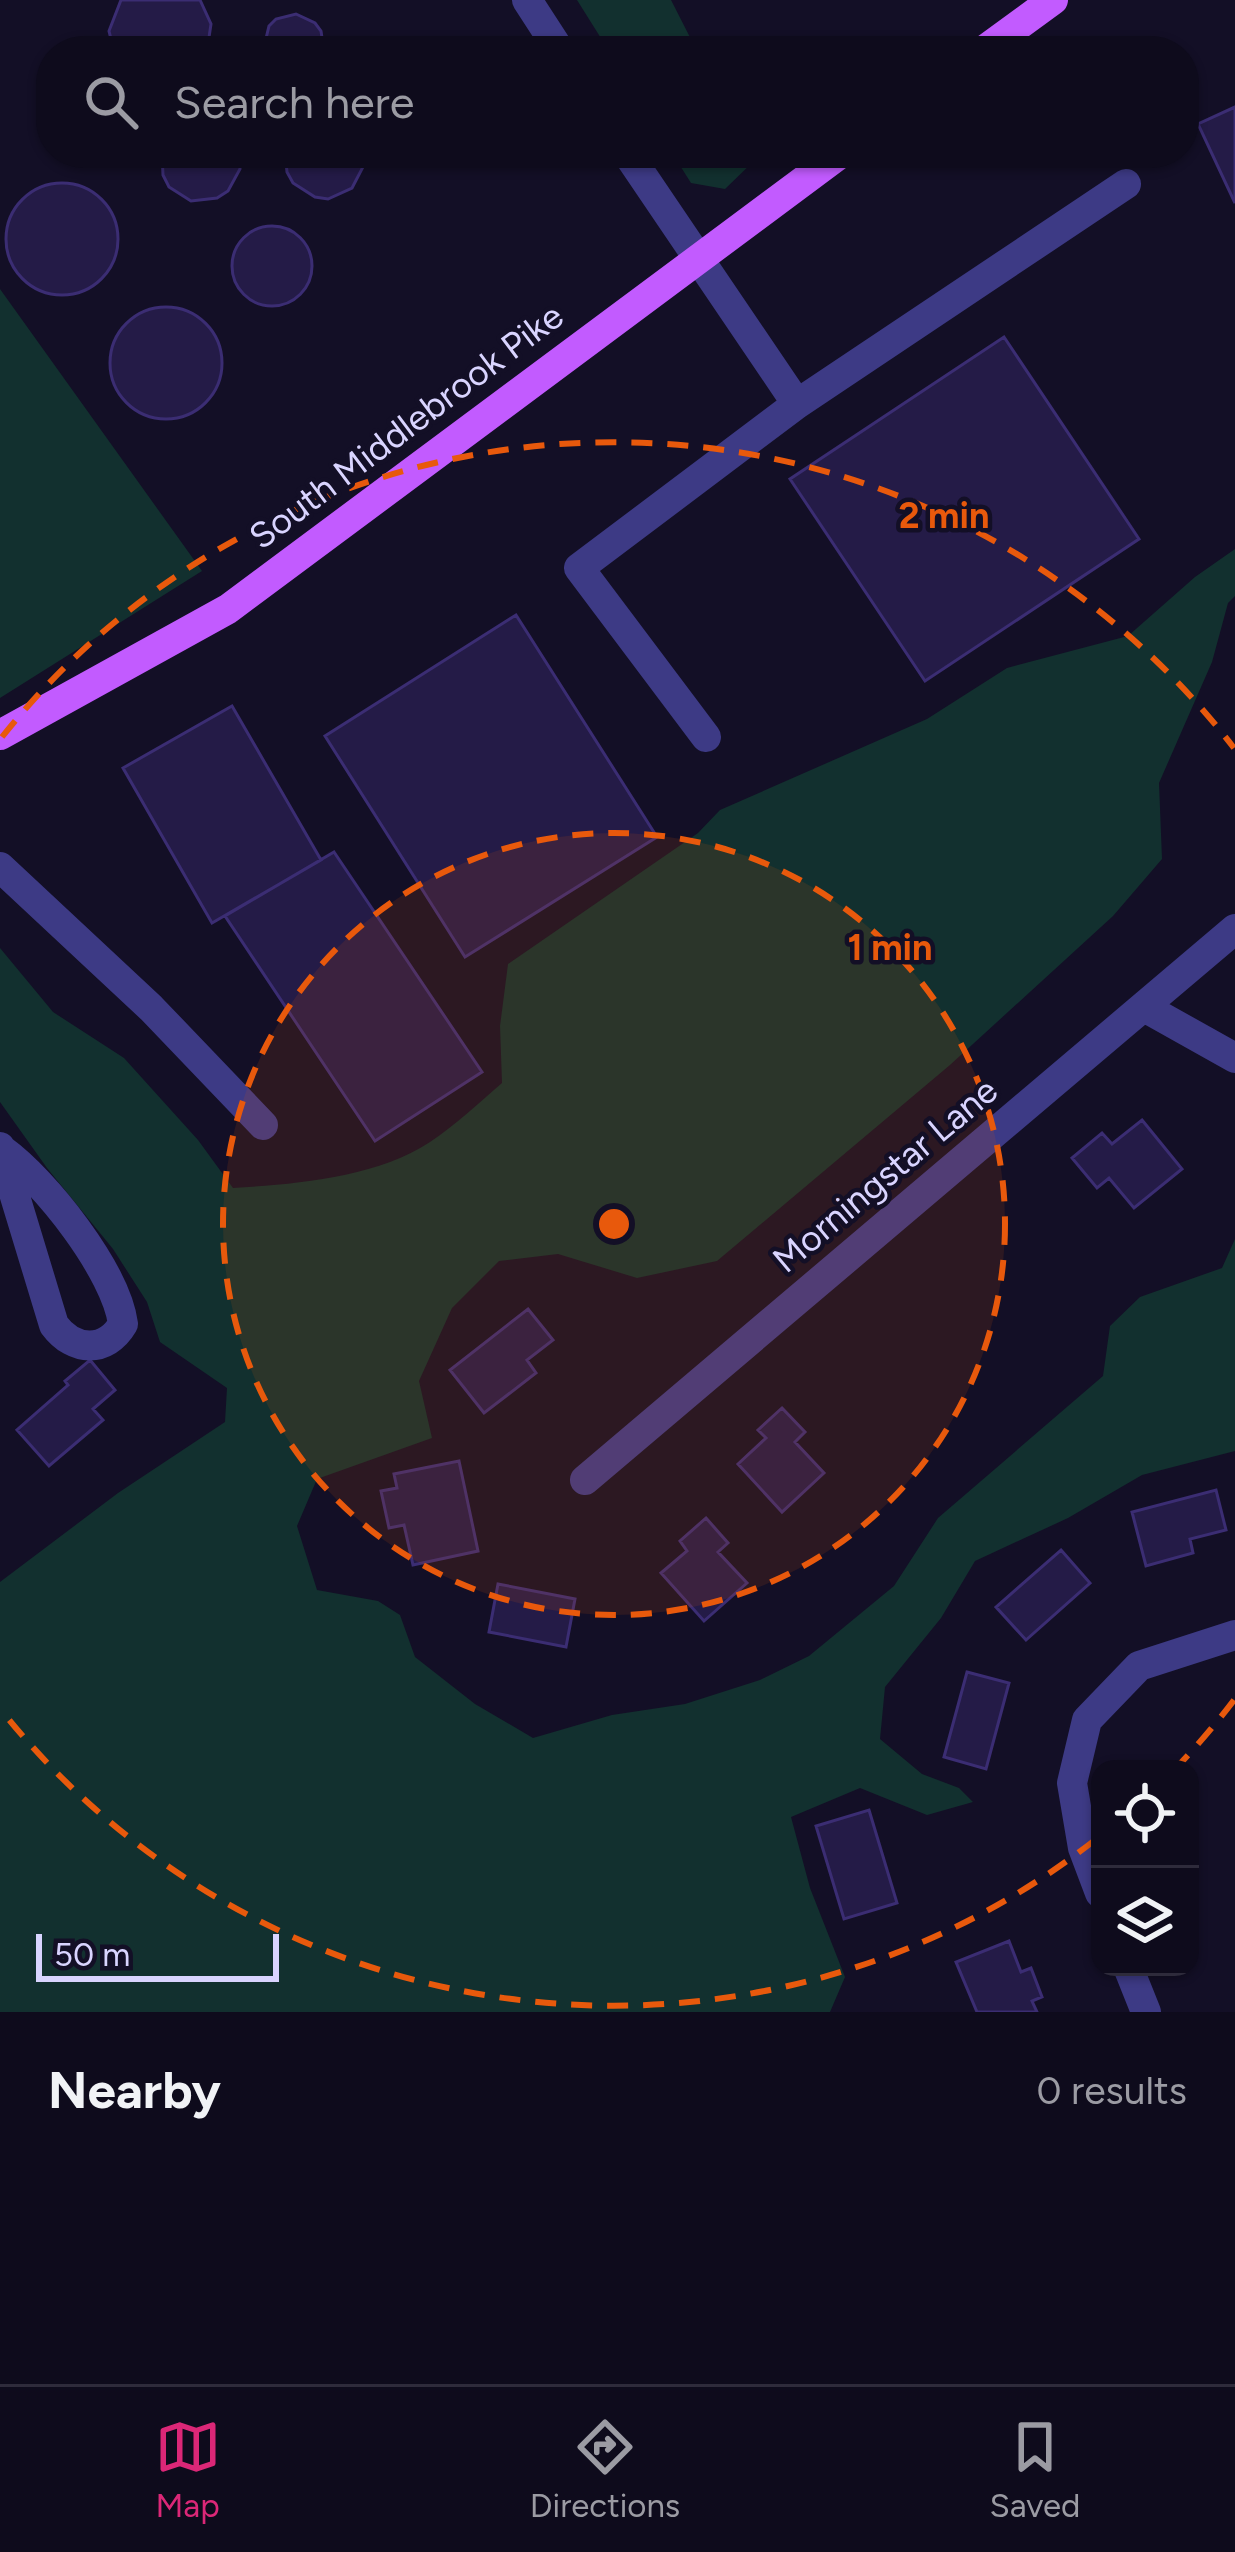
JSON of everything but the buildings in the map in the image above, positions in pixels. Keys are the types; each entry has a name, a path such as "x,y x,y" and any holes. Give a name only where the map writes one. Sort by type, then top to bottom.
{"main road":[{"path":"1003,36 1053,0"},
{"name":"South Middlebrook Pike","path":"0,735 228,609 820,168"}],"street":[{"path":"527,0 550,36"},
{"path":"637,168 797,404"},
{"path":"706,736 579,568 797,404 1126,184"},
{"path":"0,867 135,993 263,1125"},
{"name":"Morningstar Lane","path":"585,1480 1235,928"},
{"path":"1144,1007 1235,1058"},
{"path":"1,1149 26,1168 114,1288 123,1324 114,1339 98,1346 78,1345 54,1325 1,1149"},
{"path":"1091,1869 1072,1784 1088,1720 1139,1666 1235,1635"},
{"path":"1132,1976 1146,2012"}],"green space":[{"path":"577,0 671,0 689,36 600,36"},
{"path":"682,168 747,168 725,189 691,183"},
{"path":"0,289 202,571 0,698"},
{"path":"1235,549 1235,596 1228,603 1212,662 1159,783 1162,859 1113,916 950,1065 717,1261 637,1278 558,1254 499,1261 452,1308 419,1381 432,1438 317,1479 297,1526 317,1590 378,1601 400,1615 415,1657 475,1704 533,1738 612,1715 685,1704 760,1680 809,1656 894,1586 938,1518 1103,1376 1110,1326 1140,1297 1222,1268 1235,1239 1235,1451 1142,1475 1068,1518 975,1561 941,1618 885,1687 880,1739 922,1774 959,1788 973,1802 927,1815 860,1788 791,1817 810,1888 845,1977 830,2012 0,2012 0,1582 118,1493 225,1422 227,1388 160,1342 147,1302 113,1249 0,1102 0,948 53,1012 124,1058 198,1140 233,1188 309,1181 385,1164 430,1142 502,1083 500,1026 508,964 698,833 720,810 927,719 1007,668 1128,636"}]}
